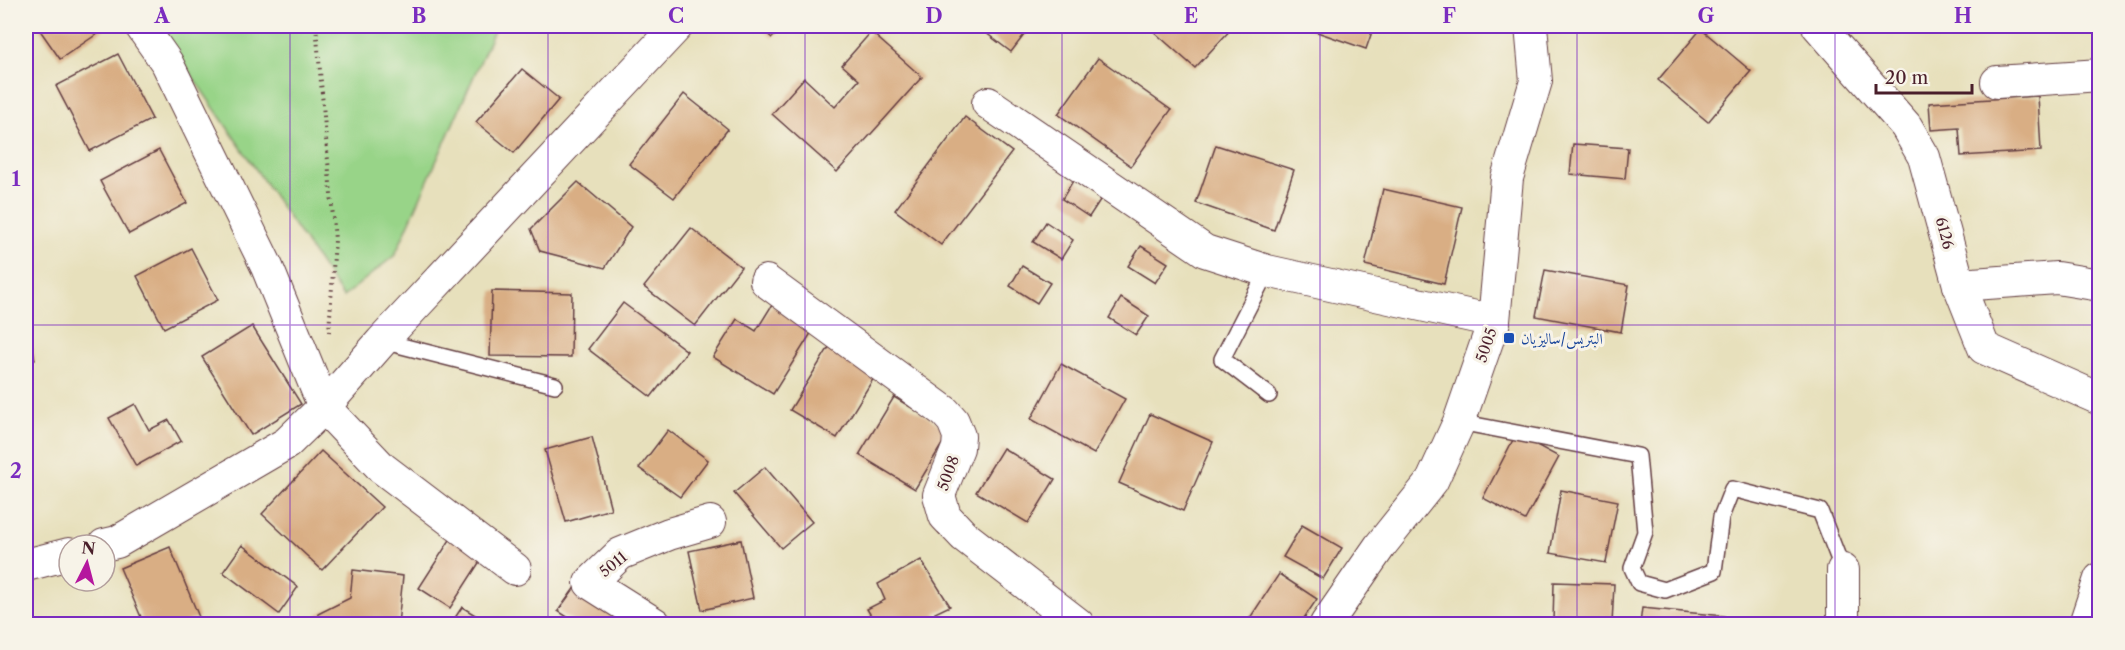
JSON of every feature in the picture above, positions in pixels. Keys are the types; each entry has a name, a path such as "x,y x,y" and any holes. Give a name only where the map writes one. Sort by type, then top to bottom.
{"street":[{"path":"141,26 167,63 267,267 324,407 382,468 515,569"},
{"path":"117,542 287,443 324,407 382,341 676,26"},
{"name":"5005","path":"1326,624 1380,546 1432,481 1460,422 1494,321 1507,178 1536,81 1531,26"},
{"name":"6126","path":"1818,26 1906,126 1924,157 1959,285 1984,348 2100,399"},
{"path":"1997,82 2100,75"},
{"path":"988,103 1206,251 1267,271 1494,321"},
{"path":"1959,285 2057,278 2100,285"},
{"name":"5008","path":"766,281 945,412 953,421 959,436 958,448 939,495 945,516 964,536 1078,624"},
{"name":"5011","path":"655,624 590,584 620,554 669,534 710,522"},
{"path":"26,565 57,557"},
{"path":"1843,570 1843,624"},
{"path":"2085,624 2100,579"}],"lane":[{"path":"1267,271 1222,359 1269,395"},
{"path":"382,341 555,385"},
{"path":"1460,422 1638,456 1645,532 1632,568 1639,583 1665,590 1714,571 1721,517 1732,489 1820,511 1843,570"}],"path":[{"path":"316,26 335,240 328,340"}],"green space":[{"path":"158,26 496,26 395,255 343,297"}],"building":[{"path":"37,26 104,26 106,28 60,59"},
{"path":"759,26 784,26 772,38"},
{"path":"977,26 1031,26 1011,52"},
{"path":"1155,26 1234,26 1195,68 1152,30"},
{"path":"1300,26 1374,26 1366,49"},
{"path":"1701,29 1751,71 1708,122 1658,80"},
{"path":"871,32 922,77 837,172 772,114 804,78 835,107 859,80 842,65"},
{"path":"118,54 152,119 90,151 56,86"},
{"path":"1098,58 1171,110 1131,166 1058,114"},
{"path":"522,69 559,99 514,153 476,122"},
{"path":"684,94 728,129 674,198 629,164"},
{"path":"2038,96 2041,151 1961,156 1959,128 1931,130 1929,103"},
{"path":"965,117 1012,152 941,245 895,210"},
{"path":"1573,144 1628,148 1625,179 1570,174"},
{"path":"1216,145 1294,170 1274,230 1196,203"},
{"path":"159,150 187,203 129,234 100,181"},
{"path":"1074,179 1102,197 1089,217 1062,199"},
{"path":"578,182 631,227 605,268 540,251 531,229"},
{"path":"1383,189 1462,207 1444,284 1365,265"},
{"path":"1046,222 1073,240 1061,259 1033,242"},
{"path":"691,228 741,267 695,326 644,287"},
{"path":"1141,246 1168,263 1155,283 1128,266"},
{"path":"191,248 218,300 164,328 137,276"},
{"path":"1022,266 1050,283 1037,303 1010,286"},
{"path":"1545,270 1629,285 1621,332 1536,316"},
{"path":"492,291 572,293 571,357 490,356"},
{"path":"1121,298 1149,316 1136,335 1109,318"},
{"path":"623,303 687,351 651,397 588,349"},
{"path":"772,305 813,330 773,394 713,357 737,319 756,331"},
{"path":"26,314 35,360 26,362"},
{"path":"252,326 301,404 251,435 202,357"},
{"path":"829,347 875,376 837,438 790,410"},
{"path":"1061,364 1125,399 1094,454 1031,419"},
{"path":"894,397 950,431 915,489 859,455"},
{"path":"135,404 149,430 169,420 181,441 136,466 109,418"},
{"path":"1150,414 1213,442 1183,511 1119,483"},
{"path":"668,430 708,460 680,497 639,468"},
{"path":"1516,434 1559,457 1525,520 1483,498"},
{"path":"592,437 611,509 566,522 545,450"},
{"path":"1003,448 1055,479 1028,523 976,492"},
{"path":"321,451 382,507 322,570 262,514"},
{"path":"765,467 812,522 781,548 734,493"},
{"path":"1561,490 1618,501 1606,563 1550,553"},
{"path":"1302,525 1342,548 1323,579 1283,557"},
{"path":"453,535 484,555 450,608 419,588"},
{"path":"741,540 753,598 702,610 689,551"},
{"path":"242,545 298,587 279,614 223,572"},
{"path":"170,547 199,617 181,624 144,624 120,568"},
{"path":"921,560 950,606 935,613 941,624 876,624 867,609 885,600 878,584"},
{"path":"353,570 403,576 398,624 317,624 318,614 350,598"},
{"path":"1279,574 1317,599 1300,624 1246,624"},
{"path":"1554,582 1614,584 1612,624 1553,624"},
{"path":"578,583 638,624 578,624 558,611"},
{"path":"462,607 490,624 451,624"},
{"path":"1642,608 1724,616 1724,624 1640,624"}],"place":[{"name":"البتريس/ساليزيان","path":"1509,338"}]}
